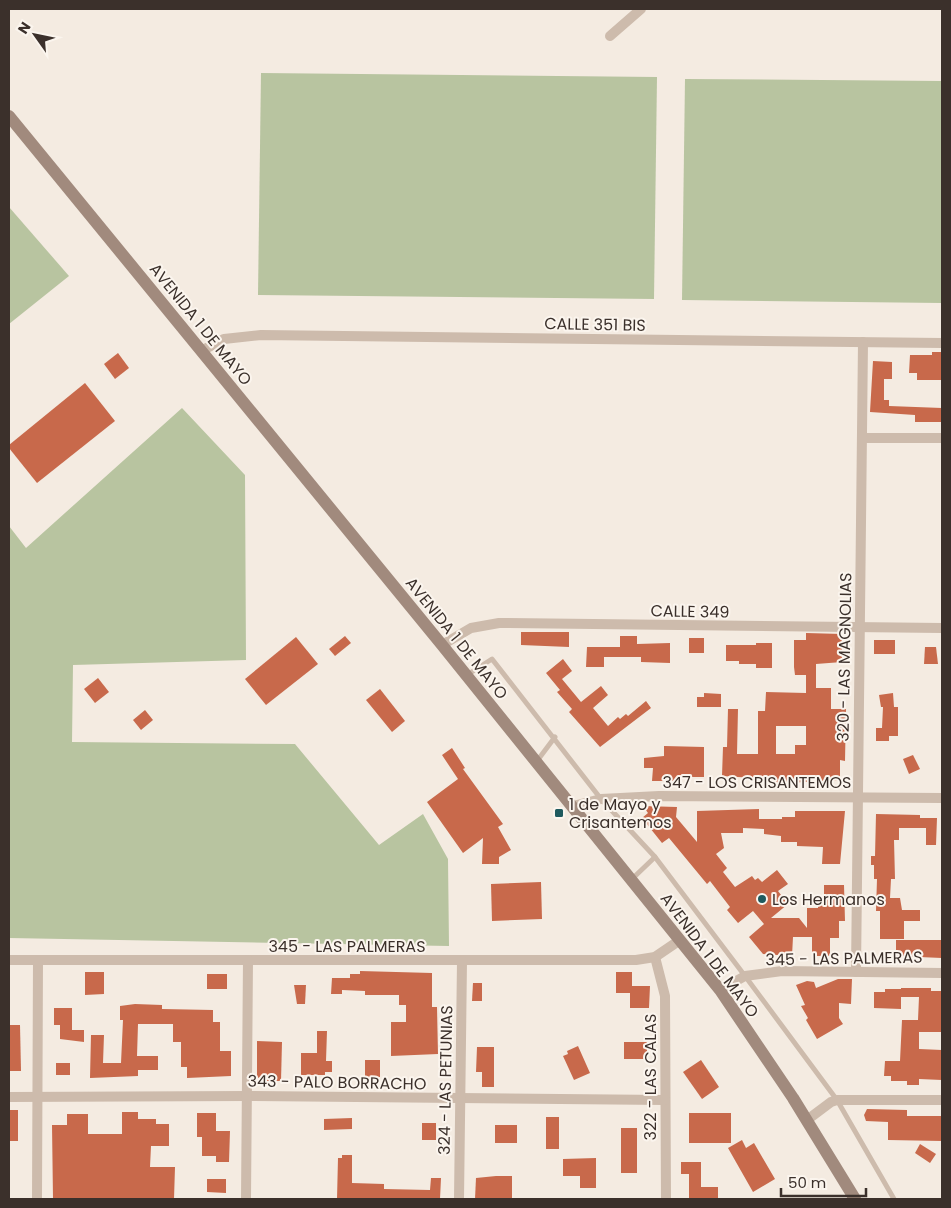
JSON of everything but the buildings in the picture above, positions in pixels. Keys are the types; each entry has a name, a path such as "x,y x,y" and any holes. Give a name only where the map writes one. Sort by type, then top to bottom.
{"main road":[{"name":"AVENIDA 1 DE MAYO","path":"9,116 573,806 720,990 806,1120 855,1199"}],"street":[{"path":"610,36 641,9"},
{"name":"CALLE 351 BIS","path":"201,351 224,339 270,336 942,343"},
{"name":"320 - LAS MAGNOLIAS","path":"856,972 863,342"},
{"path":"862,438 942,438"},
{"name":"CALLE 349","path":"442,645 471,628 498,623 942,628"},
{"name":"347 - LOS CRISANTEMOS","path":"573,806 601,799 659,796 942,798"},
{"name":"345 - LAS PALMERAS","path":"9,960 636,960 655,957 680,940"},
{"name":"322 - LAS CALAS","path":"655,957 666,996 666,1199"},
{"path":"37,1199 38,960"},
{"path":"246,1199 248,960"},
{"name":"324 - LAS PETUNIAS","path":"459,1199 462,961"},
{"name":"345 - LAS PALMERAS","path":"720,990 745,976 782,971 942,973"},
{"name":"343 - PALO BORRACHO","path":"9,1097 247,1096 665,1100"},
{"path":"806,1120 831,1102 837,1100 942,1100"}],"lane":[{"path":"466,676 492,659 555,737 601,799 655,857 837,1100 894,1199"},
{"path":"537,762 555,737"},
{"path":"632,879 655,857"}],"green space":[{"path":"261,73 657,77 654,299 258,295"},
{"path":"685,79 942,81 942,303 682,300"},
{"path":"9,207 69,276 9,324"},
{"path":"182,408 245,475 246,660 73,665 72,742 295,744 379,845 423,814 448,859 449,946 9,938 9,526 26,548"}],"place":[{"name":"1 de Mayo y Crisantemos","path":"559,813"},
{"name":"Los Hermanos","path":"762,899"}]}
